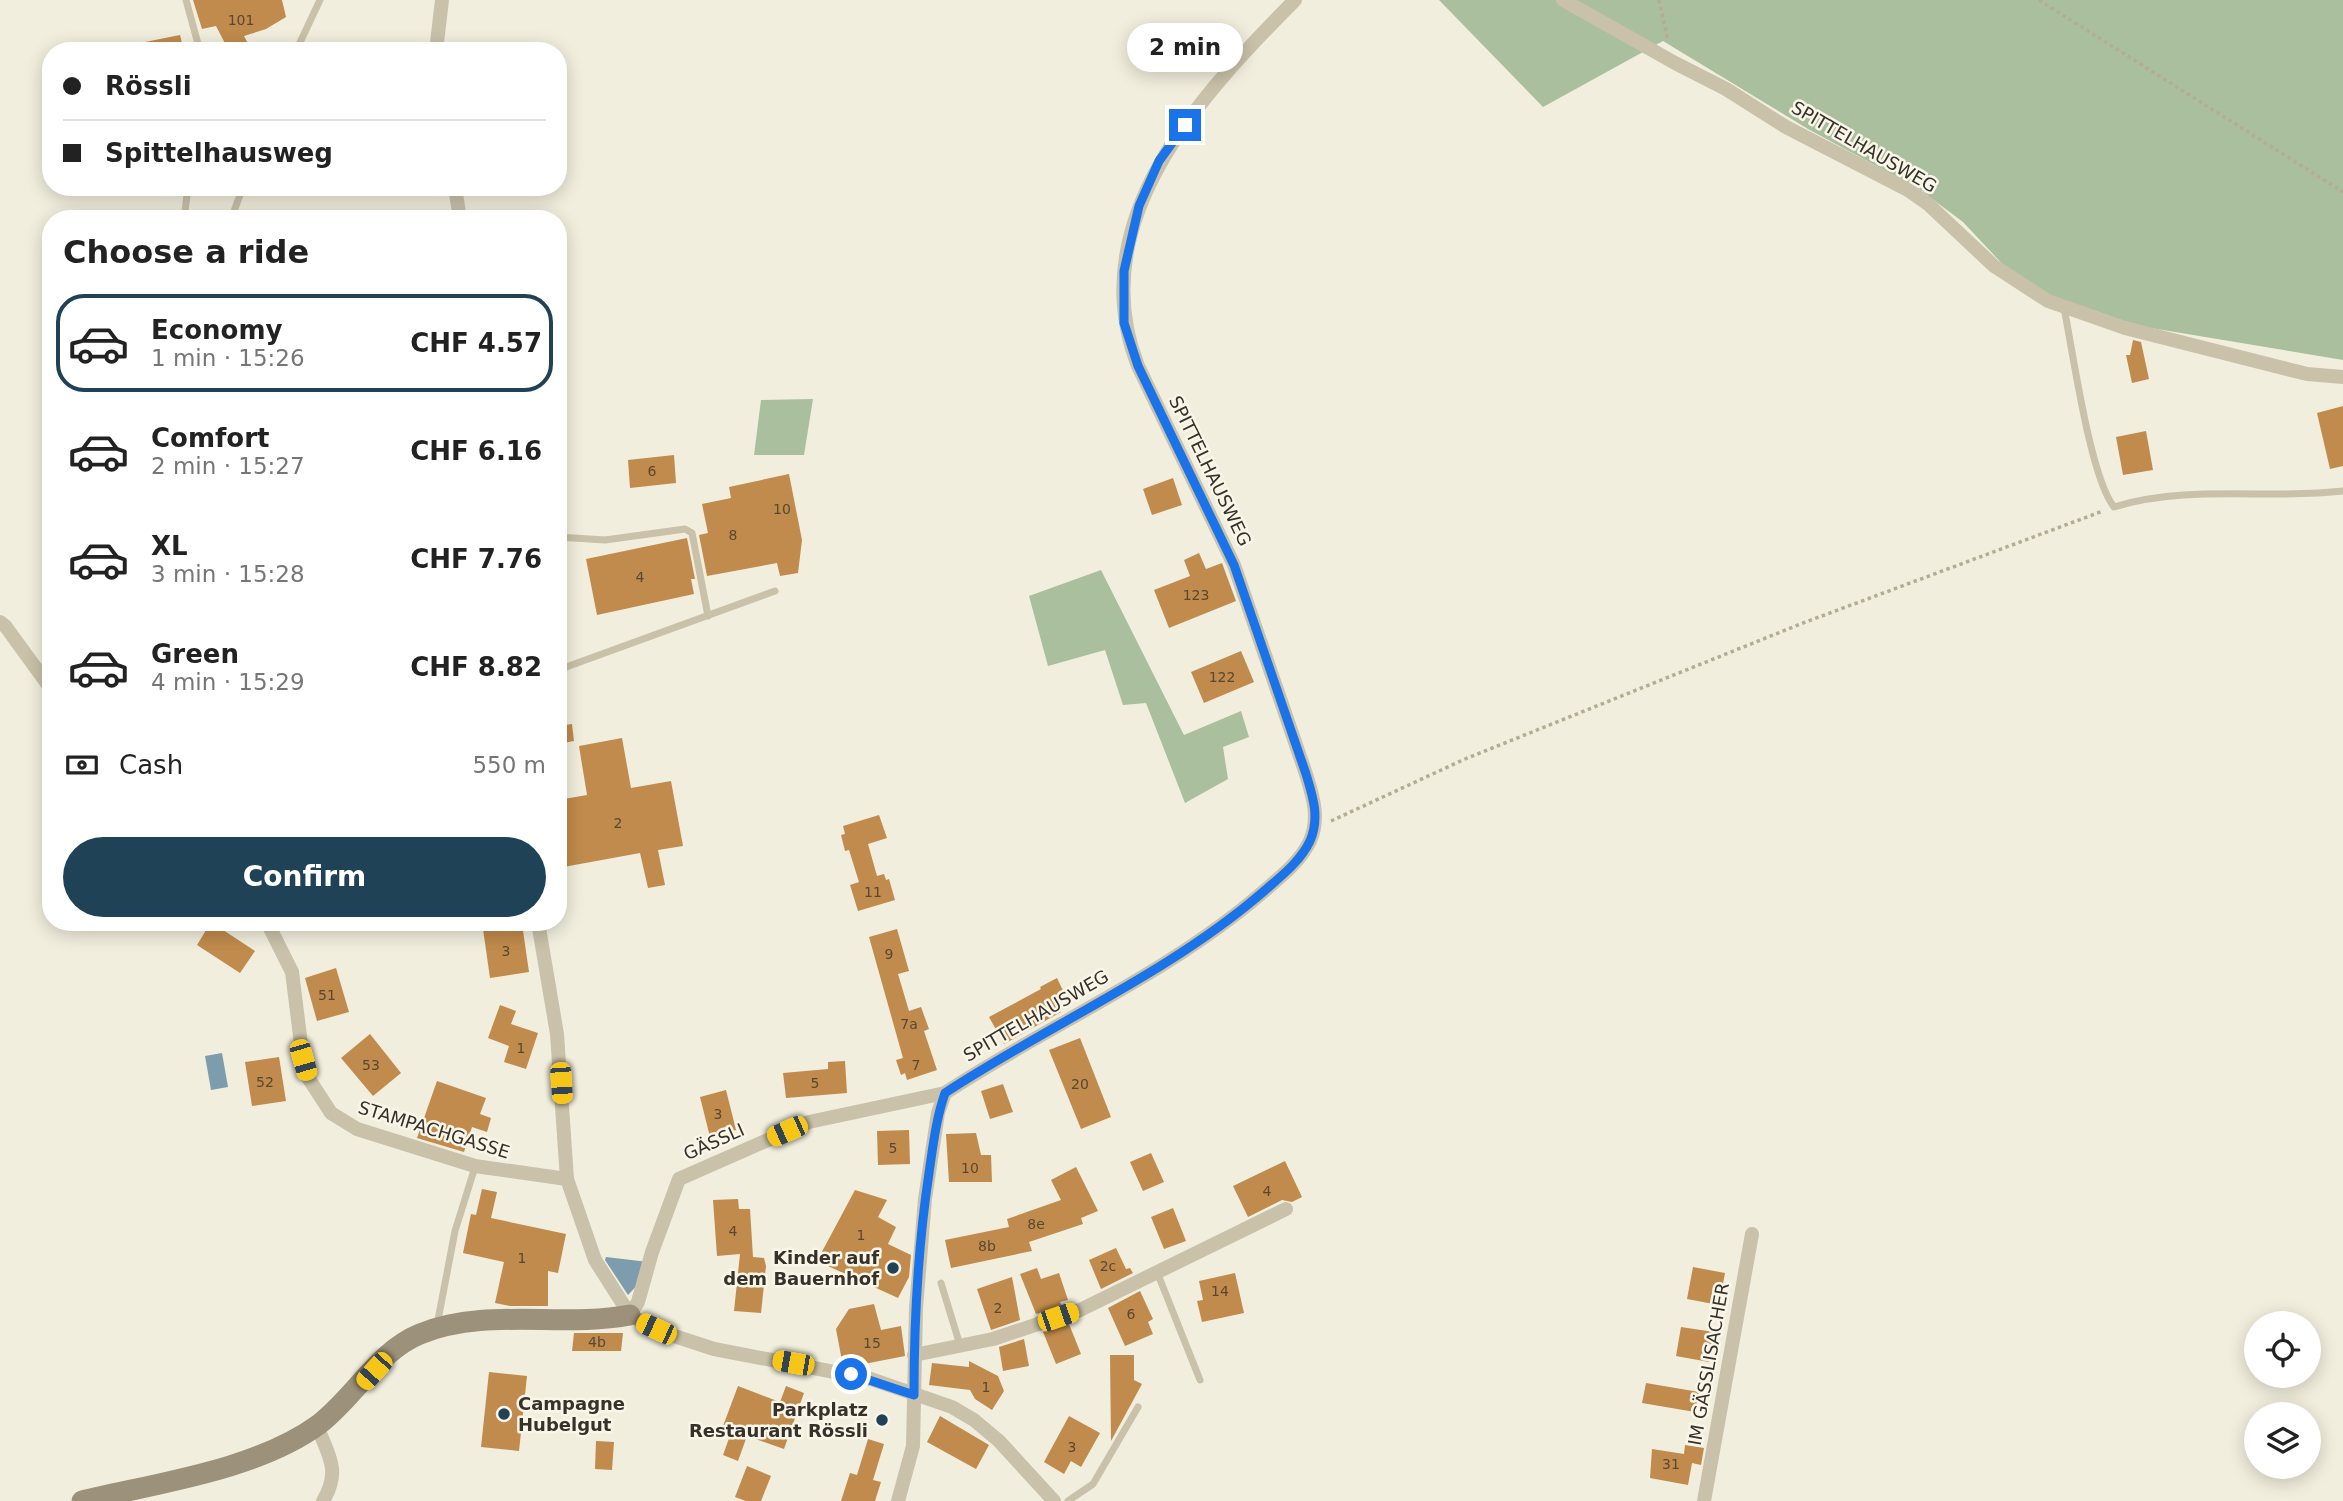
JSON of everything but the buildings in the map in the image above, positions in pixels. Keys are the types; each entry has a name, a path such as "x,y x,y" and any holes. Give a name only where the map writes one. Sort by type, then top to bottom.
{"street":[{"path":"437,42 442,0"},
{"name":"SPITTELHAUSWEG","path":"945,1093 1163,965 1236,914 1298,859 1316,824 1314,802 1306,774 1234,565 1138,366 1127,336 1122,306 1124,271 1132,230 1159,161 1185,125 1295,0"},
{"name":"SPITTELHAUSWEG","path":"1563,0 1726,89 1786,127 1919,198 2005,274 2064,308 2125,328 2307,374 2343,377"},
{"path":"0,622 42,675"},
{"name":"STAMPACHGASSE","path":"272,931 292,972 303,1060 309,1079 322,1103 341,1121 358,1129 475,1166 567,1179"},
{"path":"540,931 557,1034 567,1179 595,1260 631,1315 656,1329 714,1349 871,1379 952,1407 974,1420 999,1441 1054,1501"},
{"path":"898,1501 913,1446 914,1355 925,1199 938,1113 945,1093"},
{"name":"GÄSSLI","path":"631,1315 638,1302 652,1252 679,1179 809,1122 945,1093"},
{"path":"914,1355 993,1339 1080,1310 1286,1209"},
{"name":"IM GÄSSLISACHER","path":"1704,1501 1752,1234"},
{"path":"82,1501 252,1459 317,1426 346,1401 397,1348 413,1337 437,1328 470,1321 597,1320 631,1315"},
{"path":"317,1426 334,1473 333,1484 323,1501"}],"lane":[{"path":"187,0 198,42"},
{"path":"300,42 320,0"},
{"path":"2064,308 2096,464 2104,491 2114,507 2135,500 2183,496 2343,491"},
{"path":"567,538 605,540 685,529 692,533 708,615"},
{"path":"567,667 775,591"},
{"path":"35,664 42,667"},
{"path":"437,1328 455,1231 475,1166"},
{"path":"1157,1272 1200,1380"},
{"path":"941,1283 960,1345"},
{"path":"1068,1501 1093,1484 1138,1407"}],"path":[{"path":"1659,0 1661,19 1675,63"},
{"path":"2039,0 2343,192"},
{"path":"1316,824 1340,818 1465,759 1790,628 2114,507"}],"green space":[{"path":"1439,0 2343,0 2343,360 2151,328 2067,306 2009,271 1963,222 1919,189 1808,129 1663,41 1543,107"},
{"path":"813,399 804,455 754,455 761,400"},
{"path":"1101,570 1184,735 1241,711 1249,737 1223,747 1228,779 1185,803 1146,703 1123,705 1105,650 1048,666 1029,596"}],"water":[{"path":"222,1053 228,1087 211,1090 205,1056"},
{"path":"606,1257 648,1262 643,1279 628,1295 605,1260"}],"place":[{"name":"Kinder auf dem Bauernhof","path":"893,1268"},
{"name":"Campagne Hubelgut","path":"504,1414"},
{"name":"Parkplatz Restaurant Rössli","path":"882,1420"}],"route":[{"path":"851,1374 914,1395 916,1308 925,1199 938,1113 945,1093 1060,1023 1163,965 1236,914 1298,859 1316,824 1314,802 1306,774 1234,565 1138,366 1124,323 1124,271 1139,206 1159,161 1185,125"}]}
